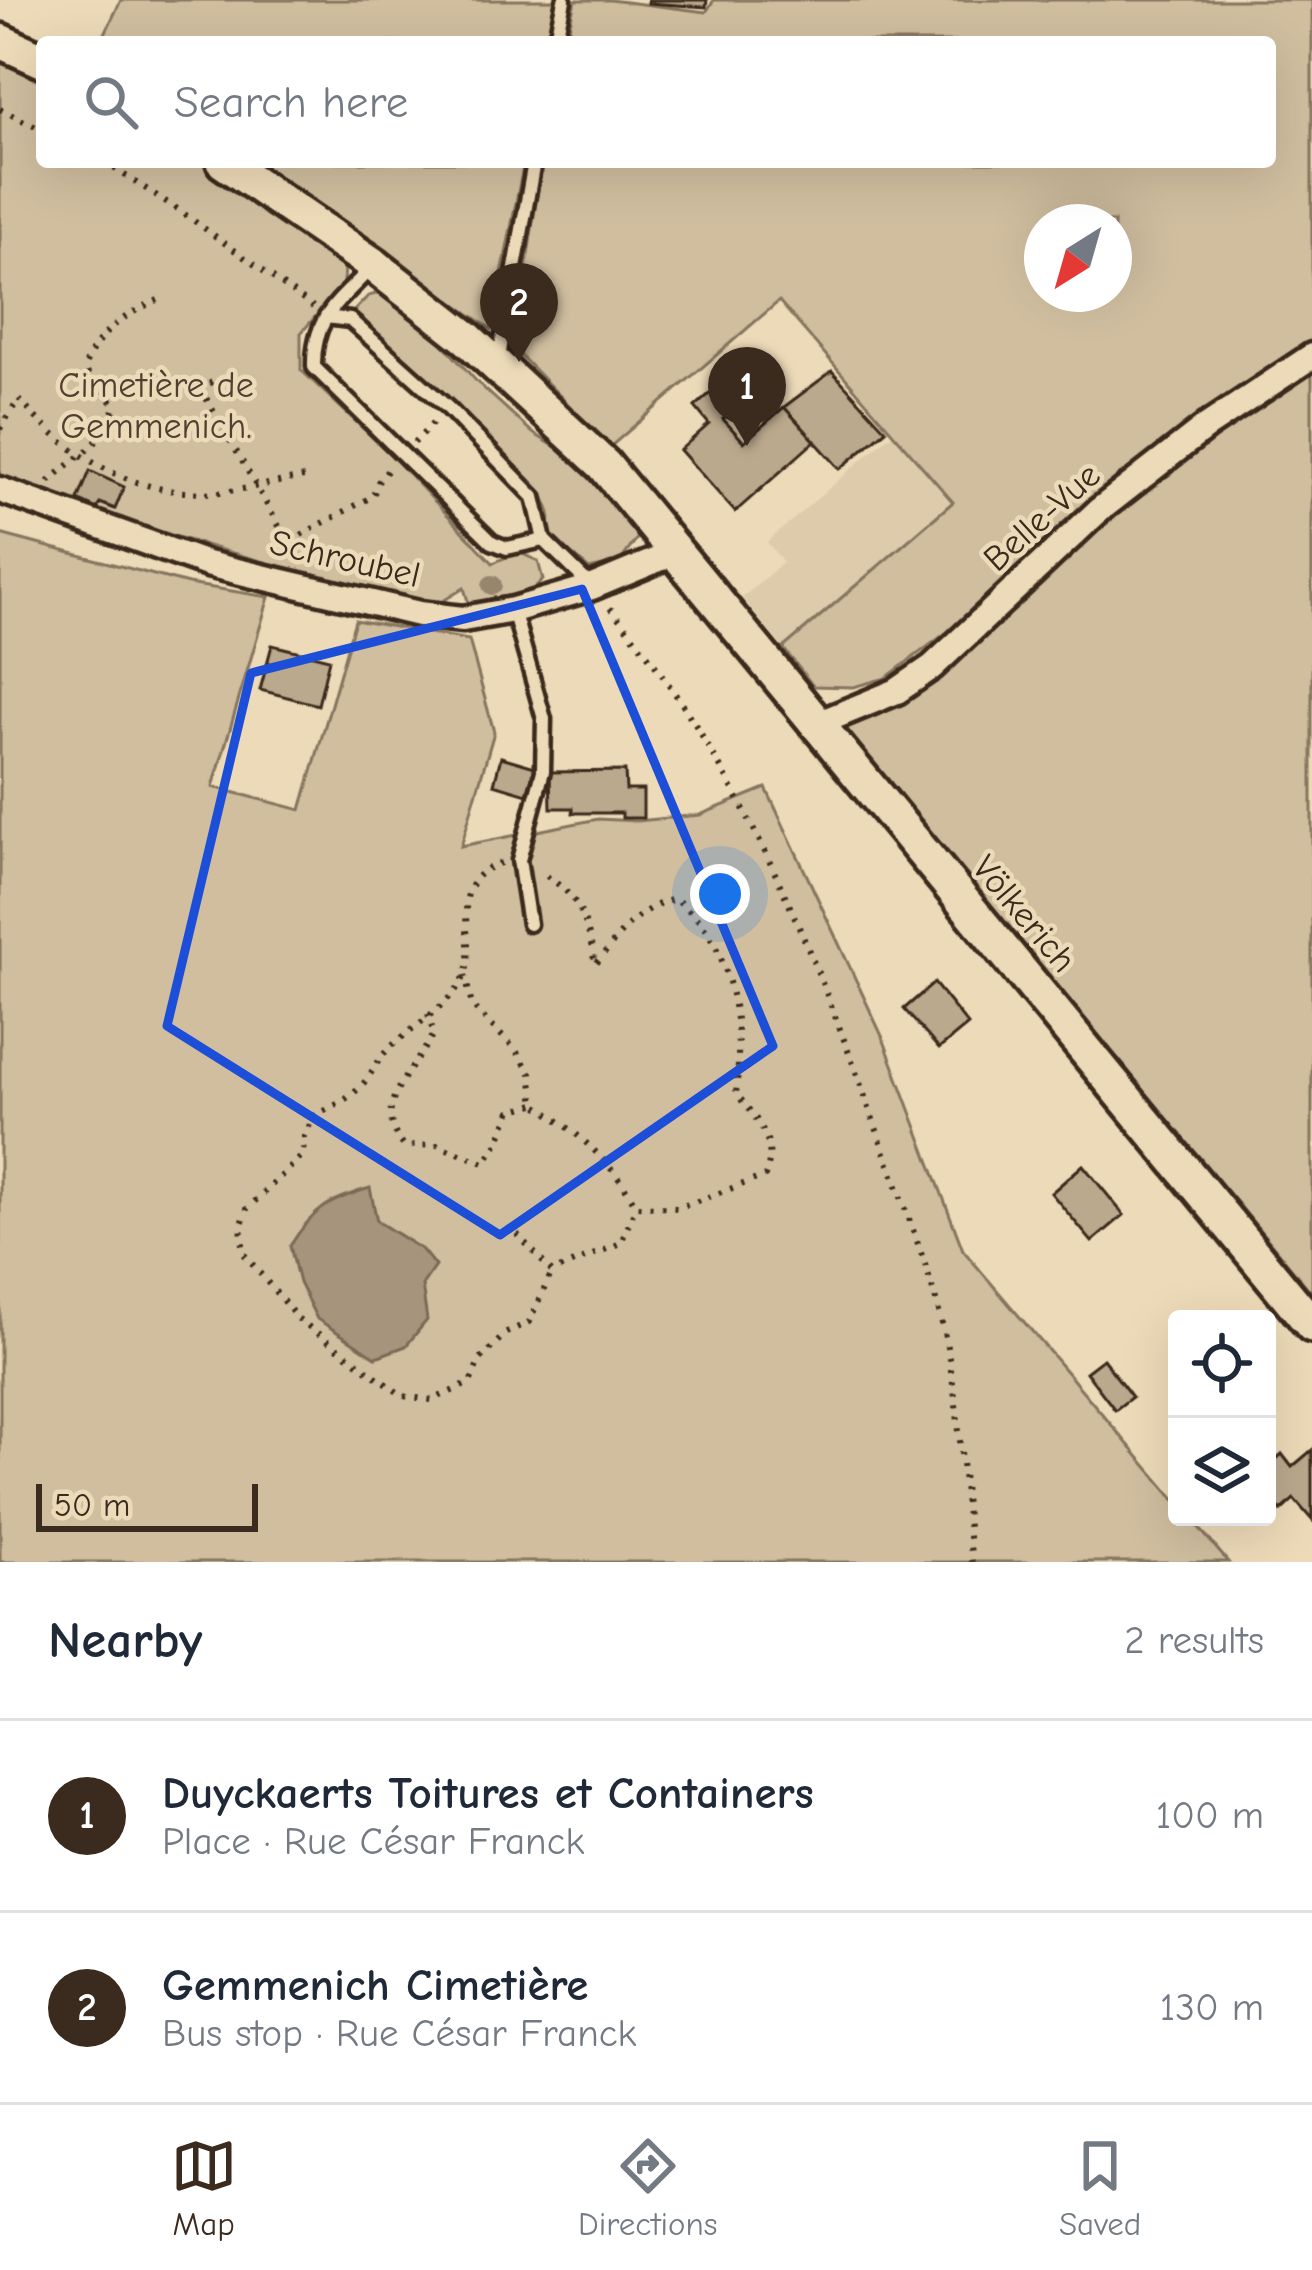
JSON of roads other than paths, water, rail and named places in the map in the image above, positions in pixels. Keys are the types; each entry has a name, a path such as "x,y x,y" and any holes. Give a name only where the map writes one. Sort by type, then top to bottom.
{"main road":[{"path":"0,41 36,57"},
{"name":"Völkerich","path":"233,168 374,266 497,364 604,465 1312,1325"}],"street":[{"name":"Belle-Vue","path":"817,724 897,691 932,667 1098,511 1207,426 1312,356"},
{"name":"Schroubel","path":"0,490 207,564 399,610 463,619 592,587 676,552"}],"lane":[{"path":"556,36 564,0"},
{"path":"497,364 533,168"},
{"path":"374,266 326,317 314,338 314,367 492,542 507,548 544,540"},
{"path":"326,317 350,320 448,408 534,497 544,540 592,587"},
{"path":"513,610 544,719 543,771 519,860 529,924"}],"place":[{"name":"Gemmenich Cimetière","path":"519,362"},
{"name":"Duyckaerts Toitures et Containers","path":"747,446"}],"park label":[{"name":"Cimetière de Gemmenich.","path":"156,406"}]}
